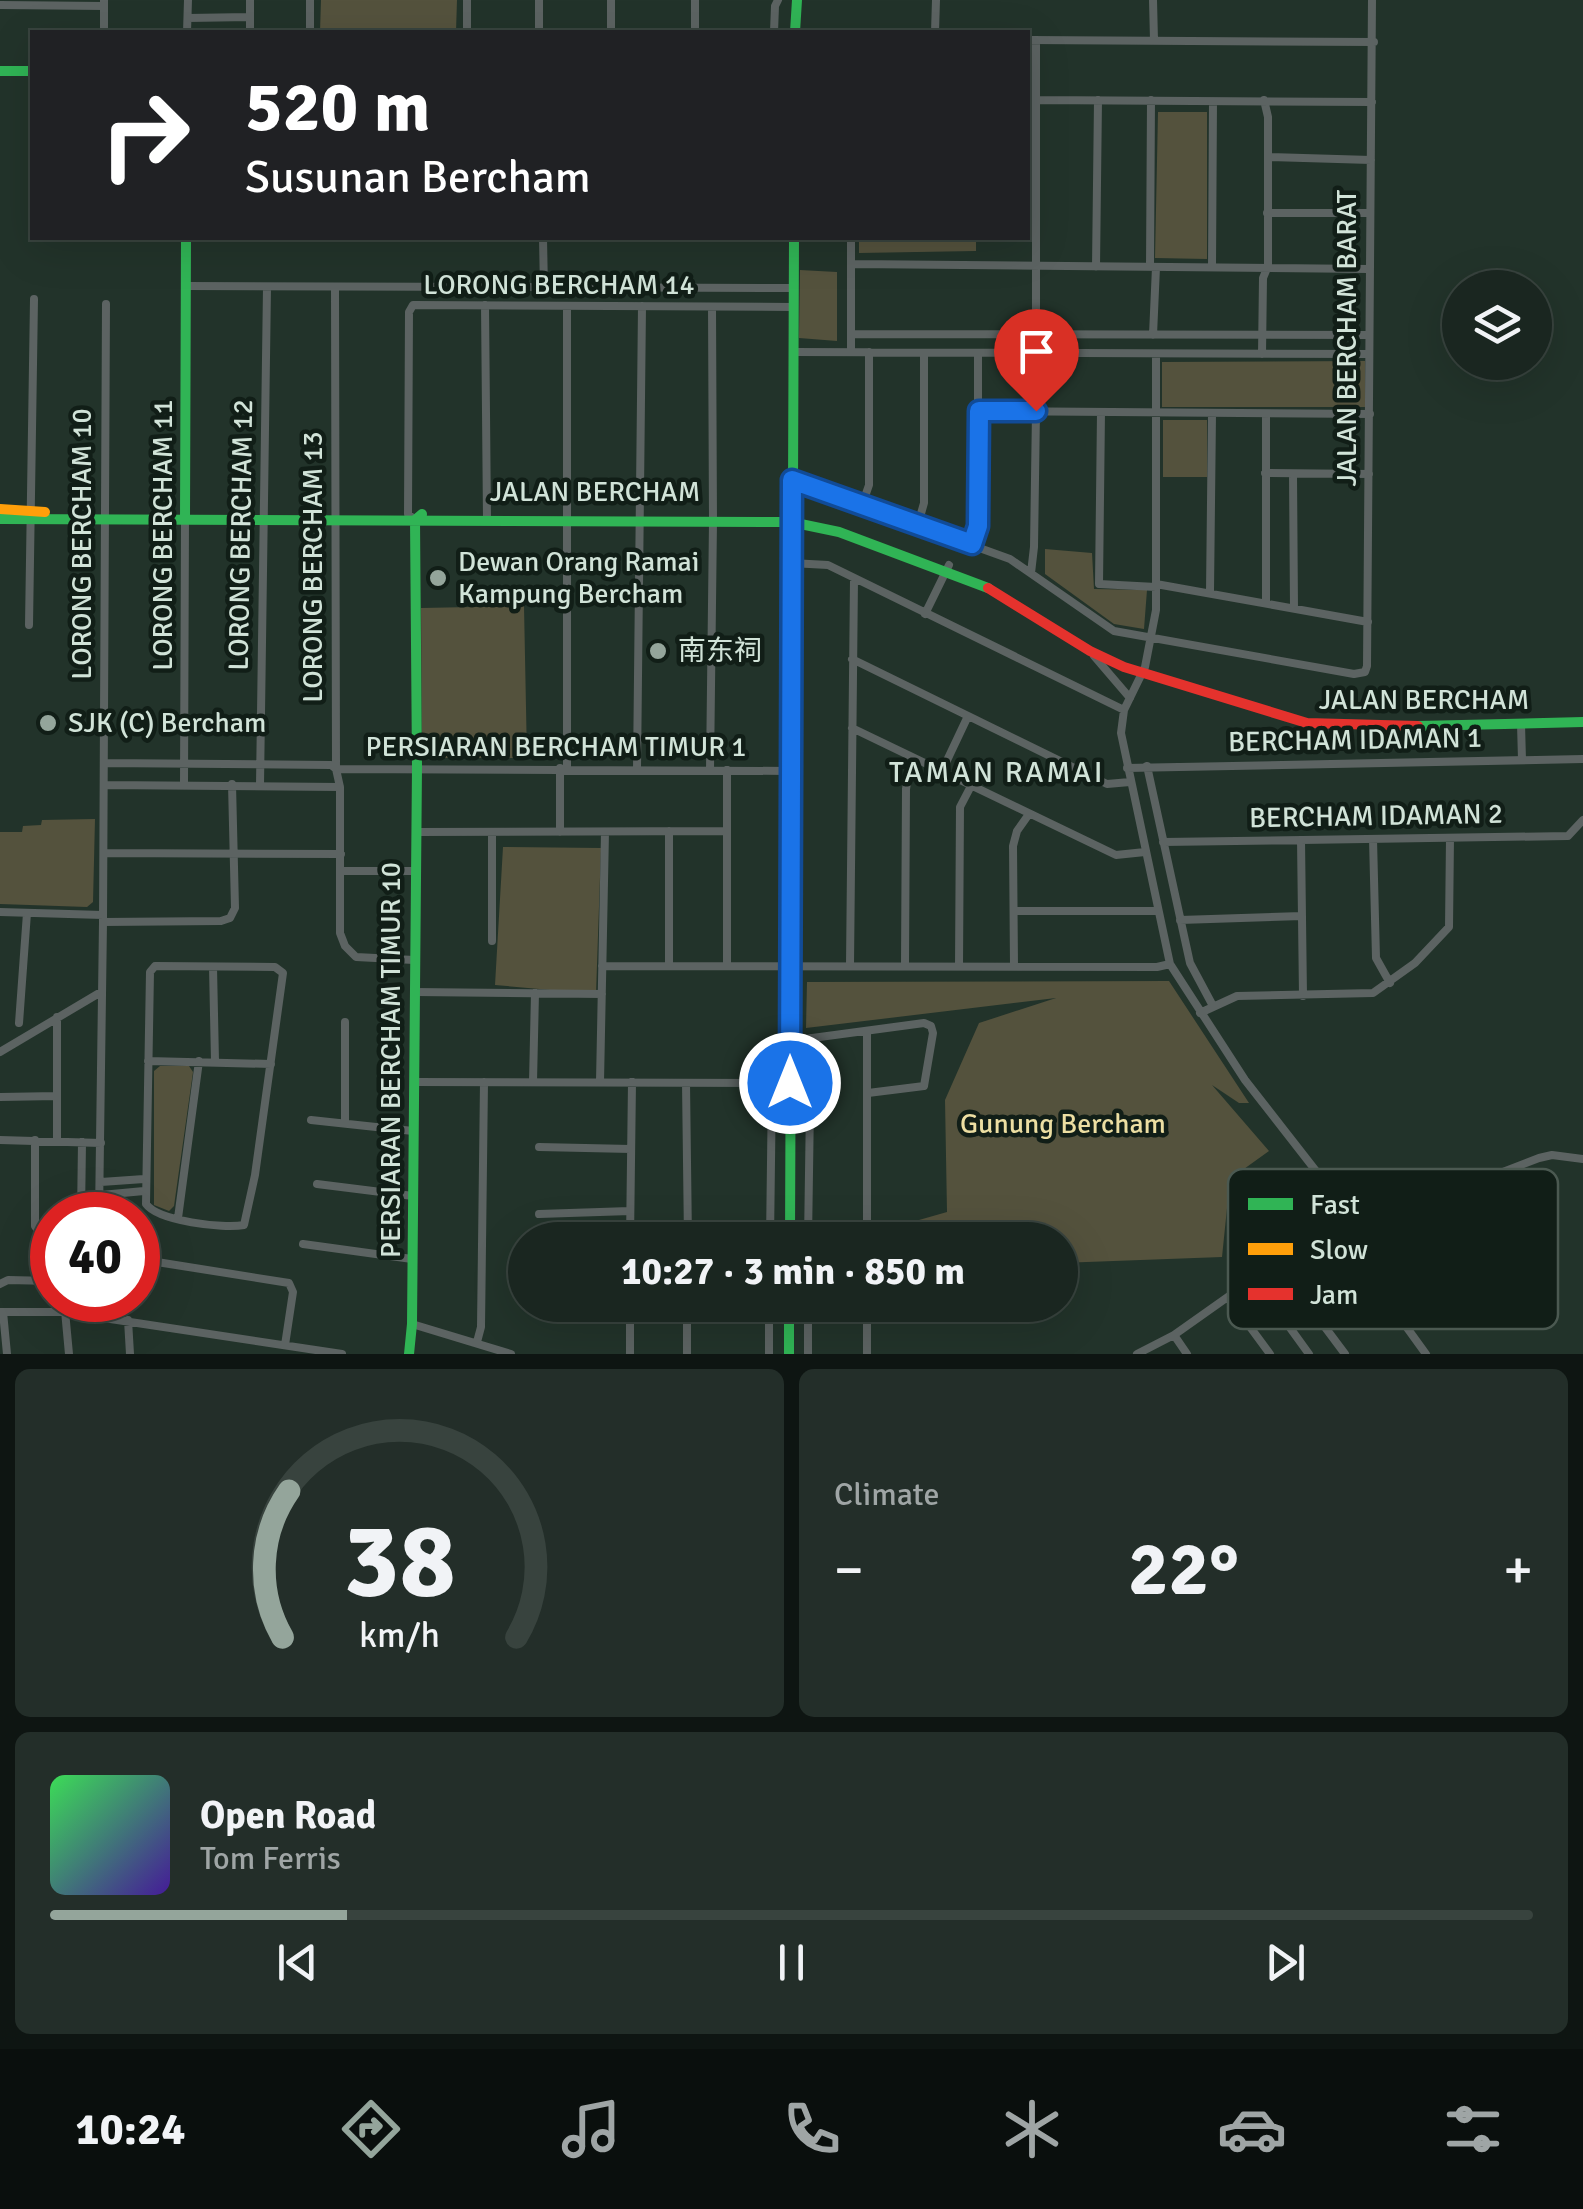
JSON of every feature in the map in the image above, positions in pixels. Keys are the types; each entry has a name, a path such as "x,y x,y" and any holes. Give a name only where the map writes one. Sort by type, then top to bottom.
{"street":[{"path":"188,0 188,30"},
{"path":"250,0 250,30"},
{"path":"310,0 310,30"},
{"path":"467,0 467,30"},
{"path":"539,0 539,30"},
{"path":"611,0 611,30"},
{"path":"695,0 695,30"},
{"path":"774,30 778,0"},
{"path":"935,30 936,0"},
{"path":"1154,0 1154,40"},
{"name":"JALAN BERCHAM BARAT","path":"1151,638 1362,674 1368,666 1372,0"},
{"path":"795,30 796,1"},
{"path":"0,5 104,3 104,30"},
{"path":"188,18 250,17"},
{"path":"1036,352 1036,100 1032,40 1374,42"},
{"path":"0,72 30,72"},
{"path":"1036,100 1372,102"},
{"path":"1096,267 1098,100"},
{"path":"1151,100 1153,335"},
{"path":"1262,354 1263,278 1268,266 1264,100"},
{"path":"1212,267 1213,102"},
{"path":"1268,157 1371,160"},
{"path":"1268,212 1370,214"},
{"name":"LORONG BERCHAM 11","path":"184,784 186,240"},
{"path":"543,240 544,289"},
{"path":"790,1222 794,240"},
{"path":"851,240 851,352"},
{"path":"852,264 1369,269"},
{"path":"186,286 793,288"},
{"name":"LORONG BERCHAM 12","path":"260,784 267,286"},
{"name":"LORONG BERCHAM 13","path":"336,288 336,769"},
{"path":"30,625 34,299"},
{"name":"LORONG BERCHAM 10","path":"101,1192 106,304"},
{"name":"LORONG BERCHAM 14","path":"417,767 410,309 417,305 793,307"},
{"path":"485,305 488,517"},
{"path":"560,832 569,517 566,306"},
{"path":"637,769 642,306"},
{"path":"710,770 712,307"},
{"path":"852,334 1370,335"},
{"path":"792,352 1370,354"},
{"path":"862,506 869,485 869,352"},
{"path":"918,524 924,503 924,353"},
{"path":"972,544 978,526 978,353"},
{"path":"1156,355 1156,586 1147,671 1124,710 1121,732 1130,782 1170,964 1245,1080 1314,1169"},
{"path":"979,411 1370,414"},
{"path":"1031,573 1036,411"},
{"path":"1100,412 1099,584 1210,592 1368,622"},
{"path":"1210,592 1212,414"},
{"path":"1266,414 1266,603"},
{"path":"1265,473 1369,474"},
{"path":"1293,475 1294,607"},
{"path":"792,480 1010,559 1114,632 1151,638"},
{"name":"JALAN BERCHAM","path":"0,509 32,515"},
{"name":"JALAN BERCHAM","path":"0,520 32,515 791,518 985,578 1071,633 1147,671"},
{"path":"791,563 828,565 1124,710"},
{"path":"925,614 948,567"},
{"name":"JALAN BERCHAM","path":"948,567 998,593 1090,651 1307,723 1354,727 1583,722"},
{"path":"850,965 854,579"},
{"path":"1090,651 1130,698"},
{"path":"852,659 1107,784 1130,782"},
{"path":"942,771 968,716"},
{"path":"1520,724 1522,760"},
{"path":"852,728 1116,856 1145,852"},
{"name":"BERCHAM IDAMAN 1","path":"1128,768 1583,759"},
{"path":"905,964 906,790 918,760"},
{"path":"104,762 261,763 336,769"},
{"path":"1147,766 1190,963 1213,1006"},
{"name":"PERSIARAN BERCHAM TIMUR 1","path":"104,785 340,787 336,769 417,767 791,771"},
{"name":"PERSIARAN BERCHAM TIMUR 10","path":"409,1354 417,767"},
{"path":"727,770 727,966"},
{"path":"0,912 227,920 234,908 232,784"},
{"path":"959,966 960,808 971,786"},
{"path":"340,787 340,933 345,946 356,957 414,960"},
{"path":"1014,966 1013,846 1029,814"},
{"name":"BERCHAM IDAMAN 2","path":"1163,842 1568,836 1583,820"},
{"path":"668,966 669,831"},
{"path":"415,832 726,831"},
{"path":"492,832 492,940"},
{"path":"600,1082 605,832"},
{"path":"1200,1013 1237,996 1363,995 1390,983 1449,927 1450,838"},
{"path":"1372,839 1376,958 1390,983"},
{"path":"1300,840 1303,996"},
{"path":"104,853 341,854"},
{"path":"341,872 416,872"},
{"path":"1014,910 1158,911"},
{"path":"18,1023 27,913"},
{"path":"1180,920 1302,916"},
{"path":"602,966 1170,964"},
{"path":"213,966 214,1061"},
{"path":"213,966 281,970 284,978 256,1175 244,1225 236,1226 166,1218 150,1210 144,1191 152,968 213,966"},
{"path":"0,1052 101,992"},
{"path":"415,992 602,994"},
{"path":"534,1082 535,993"},
{"path":"57,1017 57,1140"},
{"path":"345,1022 345,1122"},
{"path":"790,1041 924,1023 931,1026 923,1088 868,1094"},
{"path":"867,1032 868,1222"},
{"path":"808,1222 811,1038"},
{"path":"148,1061 272,1064"},
{"path":"178,1218 198,1061"},
{"path":"414,1082 790,1083"},
{"path":"476,1342 481,1327 484,1082"},
{"path":"630,1222 632,1082"},
{"path":"686,1082 688,1222"},
{"path":"770,1222 772,1083"},
{"path":"0,1097 57,1096"},
{"path":"311,1120 413,1131"},
{"path":"0,1140 101,1143"},
{"path":"35,1140 35,1192"},
{"path":"81,1192 82,1142"},
{"path":"539,1147 631,1149"},
{"path":"1510,1169 1552,1155 1583,1159"},
{"path":"101,1182 144,1179"},
{"path":"317,1184 413,1196"},
{"path":"135,1192 144,1191"},
{"path":"539,1214 630,1211"},
{"path":"303,1244 412,1259"},
{"path":"160,1263 289,1284 292,1292 284,1345"},
{"path":"0,1284 8,1280 30,1280"},
{"path":"1137,1354 1174,1335 1228,1296"},
{"path":"7,1354 1,1312 30,1312"},
{"path":"65,1322 69,1354"},
{"path":"128,1322 130,1354"},
{"path":"140,1322 342,1354"},
{"path":"630,1322 630,1354"},
{"path":"687,1322 687,1354"},
{"path":"769,1322 769,1354"},
{"path":"789,1322 789,1354"},
{"path":"808,1322 808,1354"},
{"path":"867,1322 867,1354"},
{"path":"412,1324 511,1354"},
{"path":"1252,1329 1270,1354"},
{"path":"1292,1329 1310,1354"},
{"path":"1327,1329 1345,1354"},
{"path":"1408,1329 1423,1350 1409,1354"},
{"path":"1174,1335 1187,1354"}],"green space":[{"path":"321,0 457,0 456,30 320,30"},
{"path":"1158,112 1207,112 1207,259 1155,258"},
{"path":"859,240 976,240 976,251 859,253"},
{"path":"800,270 837,272 837,341 799,338"},
{"path":"1365,361 1365,407 1162,407 1162,362"},
{"path":"1163,420 1207,420 1207,477 1163,477"},
{"path":"1045,549 1092,553 1094,589 1147,590 1144,629 1114,624 1045,574"},
{"path":"524,606 527,758 422,758 421,608"},
{"path":"95,819 93,902 87,907 0,904 0,832 22,832 23,826 41,825 42,820"},
{"path":"503,847 601,848 596,994 495,985"},
{"name":"Gunung Bercham","path":"1169,981 1249,1103 1239,1103 1212,1085 1269,1151 1244,1169 1228,1169 1222,1257 1078,1262 1078,1222 912,1222 947,1212 945,1100 979,1023 1056,998 806,1028 807,982"},
{"path":"160,1066 189,1066 193,1072 174,1206 169,1211 160,1207 160,1192 154,1192 154,1071"}],"traffic: fast":[{"path":"795,30 797,0"},
{"path":"0,71 30,71"},
{"path":"185,519 186,240"},
{"path":"790,1222 794,240"},
{"path":"409,1354 417,767 415,520 422,514"},
{"path":"0,519 791,522 839,532 988,588"},
{"path":"1418,726 1583,722"},
{"path":"789,1322 789,1354"}],"traffic: slow":[{"path":"0,509 45,512"}],"traffic: jam":[{"path":"988,588 1090,651 1124,667 1307,723 1418,726"}],"place":[{"name":"Dewan Orang Ramai Kampung Bercham","path":"438,578"},
{"name":"南东祠","path":"658,651"},
{"name":"SJK (C) Bercham","path":"48,723"}],"district":[{"name":"TAMAN RAMAI","path":"997,772"}],"route":[{"path":"790,1083 792,480 972,544 978,526 979,411 1036,411"}]}
